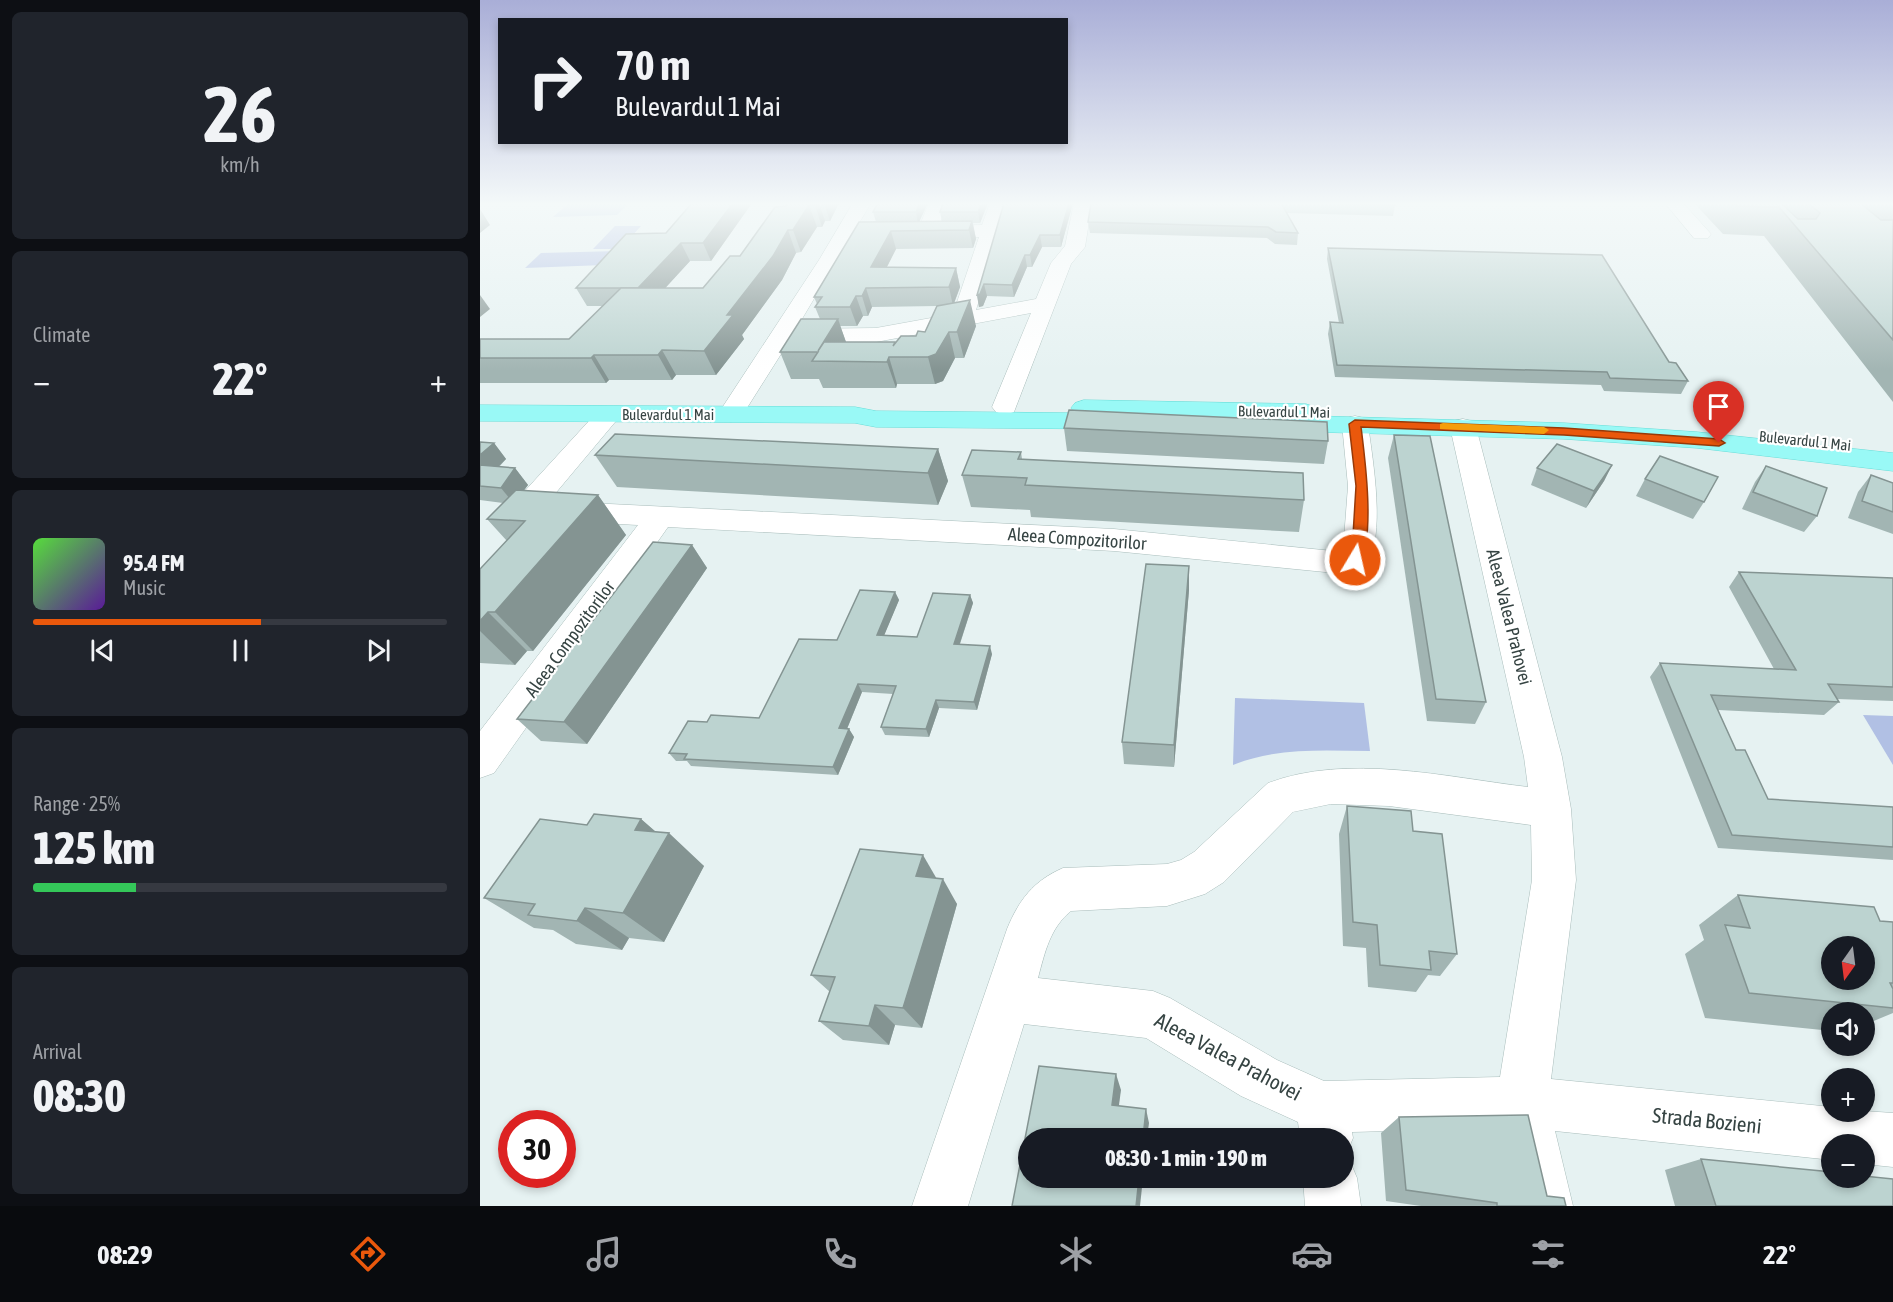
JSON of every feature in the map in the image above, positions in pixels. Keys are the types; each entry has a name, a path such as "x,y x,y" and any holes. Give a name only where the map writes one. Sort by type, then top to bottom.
{"main road":[{"name":"Bulevardul 1 Mai","path":"855,415 880,408 1005,407 1346,413 1559,420 1680,428 1893,449"},
{"name":"Bulevardul 1 Mai","path":"480,414 855,415 876,419 1463,427 1697,440 1893,462"}],"street":[{"path":"731,414 835,259"},
{"path":"962,319 982,259"},
{"path":"1005,407 1043,304 1063,259"},
{"path":"782,336 876,334 1043,304"},
{"name":"Aleea Compozitorilor","path":"608,415 533,500 531,506 541,510 659,518 1114,540 1345,563 1355,560 1359,552 1362,486 1355,424"},
{"name":"Aleea Valea Prahovei","path":"1463,427 1543,757 1551,809 1554,880 1522,1102 1545,1206"},
{"name":"Aleea Compozitorilor","path":"480,760 659,518"},
{"path":"940,1206 1030,929 1044,905 1063,890 1167,885 1190,879 1209,867 1282,796 1331,786 1389,788 1551,809"},
{"name":"Aleea Valea Prahovei","path":"1006,998 1153,1015 1259,1078 1325,1123 1522,1102"},
{"name":"Strada Bozieni","path":"1522,1102 1893,1140"},
{"path":"1331,1188 1333,1206"}],"shaded area":[{"path":"534,259 610,259 604,265 525,268"},
{"path":"1235,698 1364,703 1370,751 1283,753 1266,755 1233,765"},
{"path":"1863,715 1893,716 1893,765"}],"building":[{"path":"603,259 665,259 638,288 576,288"},
{"path":"727,259 770,259 727,315 733,315 704,351 662,350 658,355 594,355 591,358 480,358 480,339 569,339 621,288 703,288"},
{"path":"837,259 875,259 871,267 956,268 949,287 866,288 862,296 856,296 850,307 815,307 822,297 814,297"},
{"path":"987,259 1023,259 1012,285 984,284 980,294 977,295"},
{"path":"1330,259 1605,259 1669,362 1676,363 1688,381 1610,378 1607,372 1337,365 1330,322 1343,323"},
{"path":"1824,259 1893,259 1893,340"},
{"path":"970,300 957,332 949,332 936,354 928,357 889,357 887,362 812,361 818,352 780,352 801,319 838,319 818,351 824,342 895,342 893,346 901,336 916,336 918,331 925,332 937,306"},
{"path":"1069,410 1327,422 1328,441 1064,428"},
{"path":"615,434 938,449 928,473 595,455"},
{"path":"1394,435 1430,436 1486,702 1436,699"},
{"path":"480,442 494,443 480,455"},
{"path":"1557,444 1612,465 1594,491 1537,468"},
{"path":"972,450 1021,452 1018,459 1303,473 1304,500 1025,485 1027,478 962,475"},
{"path":"1660,456 1718,477 1704,502 1645,479"},
{"path":"480,465 515,468 501,488 480,486"},
{"path":"1766,466 1827,488 1817,516 1753,492"},
{"path":"1871,475 1893,483 1893,512 1862,501"},
{"path":"516,490 598,495 495,612 488,612 480,621 480,569 525,521 487,519"},
{"path":"653,542 692,545 564,722 517,719"},
{"path":"1146,564 1189,566 1174,745 1122,742"},
{"path":"1739,572 1893,578 1893,687 1828,684 1839,702 1711,695 1736,750 1745,750 1768,799 1893,807 1893,847 1732,835 1660,663 1796,670"},
{"path":"860,590 895,592 877,635 917,637 933,593 970,595 954,644 990,646 974,702 936,700 926,729 881,727 896,686 858,684 839,728 849,729 833,767 684,759 687,754 669,753 688,721 707,722 711,715 759,718 799,639 837,640"},
{"path":"1347,806 1411,811 1413,831 1442,834 1457,954 1429,951 1431,970 1380,965 1377,925 1353,922"},
{"path":"594,814 641,819 635,830 669,833 623,913 585,908 577,921 528,915 535,904 484,898 540,819 587,825"},
{"path":"860,849 923,855 916,876 943,879 903,1008 875,1005 869,1026 819,1021 835,977 811,975"},
{"path":"1738,895 1874,907 1880,921 1893,922 1893,983 1890,983 1893,989 1893,1008 1875,1006 1875,1002 1835,1002 1749,993 1725,925 1750,928"},
{"path":"1039,1066 1116,1074 1112,1105 1146,1109 1144,1128 1027,1128"},
{"path":"1528,1115 1547,1196 1564,1198 1566,1206 1497,1206 1497,1203 1406,1190 1399,1117"},
{"path":"1701,1159 1821,1171 1821,1188 1875,1188 1875,1177 1893,1179 1893,1206 1716,1206"},
{"path":"1018,1175 1018,1188 1138,1188 1136,1206 1012,1206"}],"slow traffic":[{"path":"1443,426 1544,430"}],"route":[{"path":"1355,560 1359,552 1362,486 1355,424 1564,431 1719,443"}]}
